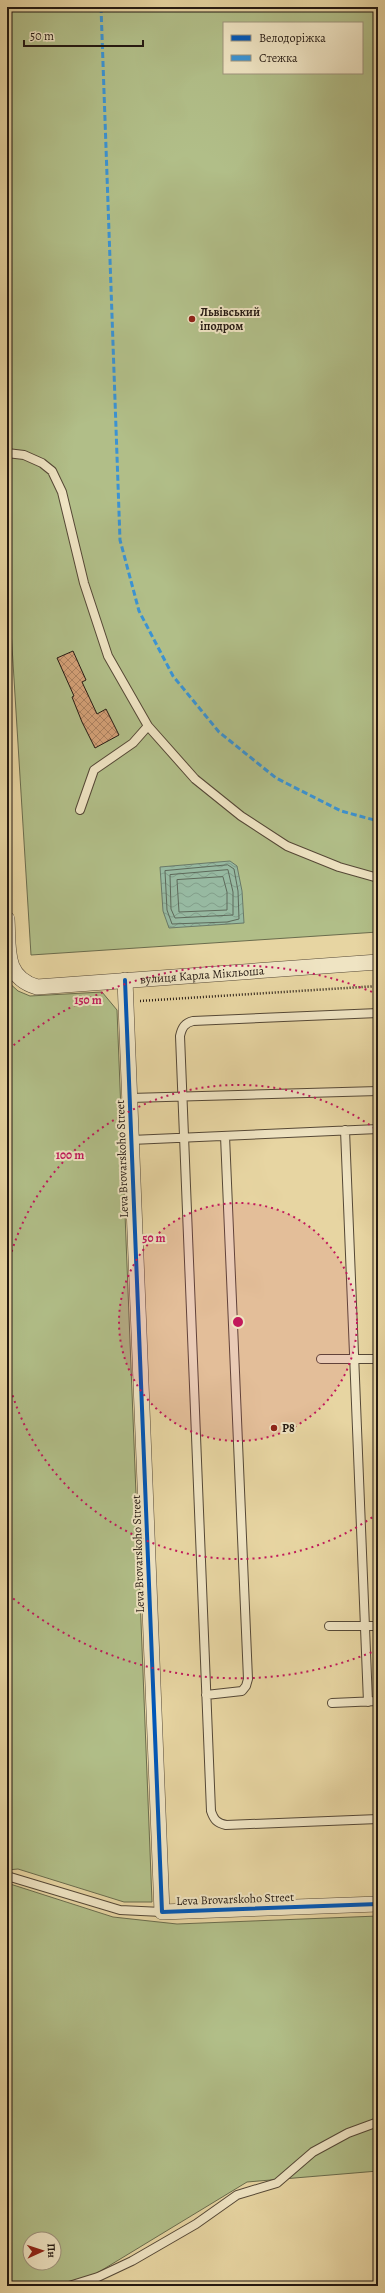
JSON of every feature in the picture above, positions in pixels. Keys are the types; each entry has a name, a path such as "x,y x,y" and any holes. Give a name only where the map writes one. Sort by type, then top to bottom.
{"street":[{"name":"вулиця Карла Мікльоша","path":"7,920 9,959 13,971 27,984 37,987 378,962"},
{"name":"Leva Brovarskoho Street","path":"125,980 162,1912 378,1904"}],"lane":[{"path":"7,453 24,455 52,471 62,492 84,583 108,656 148,726 195,779 241,816 287,846 339,867 378,878"},
{"path":"80,810 94,770 133,743 148,726"},
{"path":"378,1013 193,1021 186,1023 181,1028 180,1036 211,1811 213,1818 219,1823 226,1825 378,1819"},
{"path":"130,1098 378,1091"},
{"path":"131,1140 378,1129"},
{"path":"345,1130 368,1702"},
{"path":"206,1695 242,1691 246,1686 248,1679 225,1136"},
{"path":"320,1359 378,1359"},
{"path":"329,1626 378,1626"},
{"path":"332,1703 378,1702"},
{"path":"7,1876 120,1910 162,1912"},
{"path":"69,2286 98,2277 132,2261 196,2224 237,2195 277,2183 313,2152 348,2133 378,2122"}],"path":[{"path":"126,1002 378,986"}],"shaded area":[{"name":"Львівський іподром","path":"7,7 378,7 378,932 31,955 7,565"},
{"path":"7,981 18,991 30,996 102,992 117,1010 152,1902 124,1902 18,1869 7,1870"},
{"path":"7,1883 113,1917 177,1924 378,1916 378,2171 247,2182 84,2281 7,2284"}],"water":[{"path":"230,861 237,866 242,891 244,923 169,928 163,911 160,867"}],"building":[{"path":"73,651 86,680 82,682 97,714 106,709 119,735 95,748 82,722 72,697 74,696 57,658"}],"marked path":[{"path":"101,7 120,540 139,611 173,676 219,732 276,778 341,811 378,821"}],"cycle path":[{"path":"125,980 162,1912 378,1904"}],"place":[{"name":"Львівський іподром","path":"192,319"},
{"name":"P8","path":"274,1428"}]}
